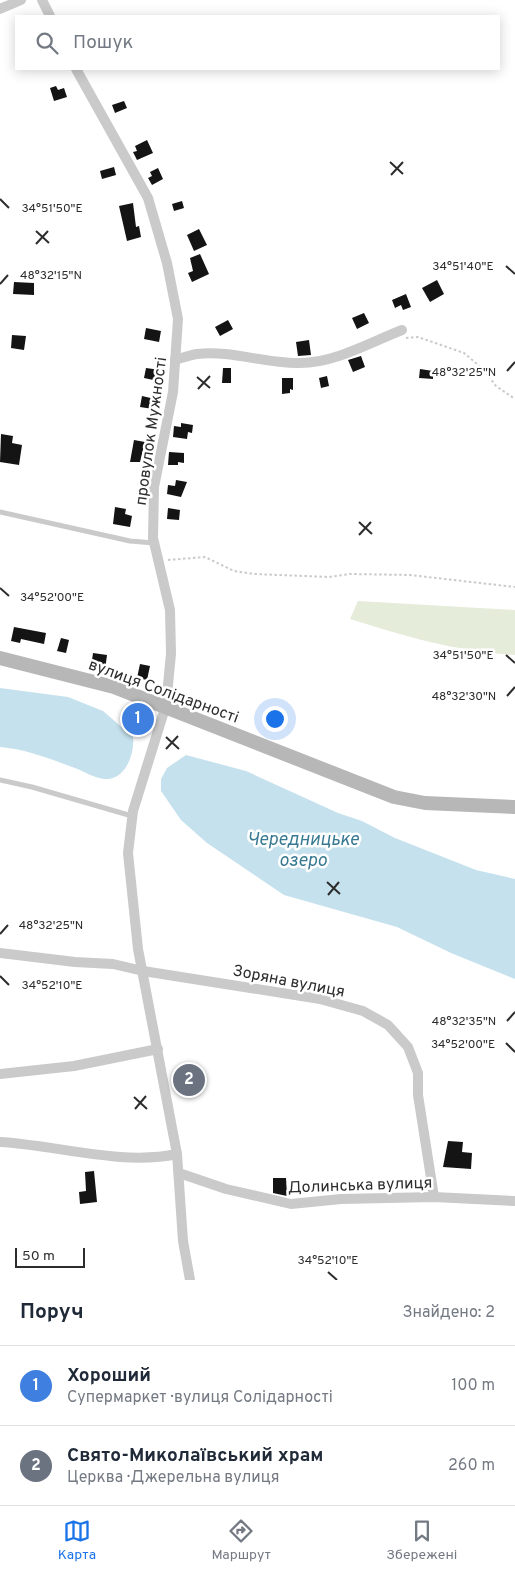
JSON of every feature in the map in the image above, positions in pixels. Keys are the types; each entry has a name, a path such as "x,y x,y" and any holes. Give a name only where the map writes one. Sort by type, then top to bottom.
{"main road":[{"name":"вулиця Солідарності","path":"0,658 114,687 166,705 354,783 394,797 425,803 515,808"}],"street":[{"path":"0,9 21,0"},
{"path":"42,0 50,15"},
{"name":"провулок Мужності","path":"77,70 148,198 167,263 178,319 173,392 154,486 154,543 170,610 171,654 166,705 132,816 128,853 143,971 177,1154 184,1241 190,1280"},
{"path":"175,360 197,354 219,354 270,362 302,363 330,358 401,335"},
{"name":"Зоряна вулиця","path":"0,953 75,962 113,964 143,971 320,999 364,1011 388,1025 408,1047 418,1073 418,1095 434,1197"},
{"path":"0,1074 74,1066 158,1049"},
{"path":"0,1142 106,1155 163,1157 177,1154"},
{"name":"Долинська вулиця","path":"179,1174 226,1189 291,1204 341,1199 434,1197 515,1201"}],"lane":[{"path":"0,512 130,541 154,543"},
{"path":"0,780 32,787 132,816"}],"path":[{"path":"401,335 418,337 464,353 483,369 496,386 515,399"},
{"path":"158,560 205,557 234,571 254,574 329,577 350,574 410,575 515,587"}],"green space":[{"path":"358,601 515,610 515,655 452,647 350,619"}],"water":[{"path":"0,688 68,697 103,711 133,737 132,751 127,765 118,776 104,779 38,755 0,747"},
{"name":"Чередницьке озеро","path":"186,755 246,771 338,813 362,821 395,838 476,870 515,879 515,979 451,953 397,927 284,895 207,843 181,820 161,791 161,779 167,768"}],"building":[{"path":"56,86 58,90 64,88 67,97 54,101 50,88"},
{"path":"124,101 127,108 115,113 112,105"},
{"path":"147,140 153,153 137,160 133,152 137,151 135,146"},
{"path":"114,167 116,175 102,179 100,171"},
{"path":"158,168 163,179 152,185 148,178 152,176 150,172"},
{"path":"182,201 184,208 174,211 172,204"},
{"path":"133,203 136,227 139,226 141,237 127,241 119,206"},
{"path":"199,229 207,245 194,251 187,235"},
{"path":"200,254 209,274 192,282 188,273 193,271 190,258"},
{"path":"437,280 444,294 430,302 422,288"},
{"path":"14,282 34,283 34,295 13,294"},
{"path":"406,294 411,307 403,310 401,305 395,308 392,300"},
{"path":"364,313 369,323 357,329 352,318"},
{"path":"228,320 233,329 220,336 215,327"},
{"path":"146,328 161,331 159,342 144,339"},
{"path":"12,335 26,336 24,350 11,348"},
{"path":"309,340 311,355 298,356 296,342"},
{"path":"361,356 365,367 353,372 348,360"},
{"path":"146,368 160,370 158,381 144,378"},
{"path":"223,368 231,368 231,383 222,383"},
{"path":"420,369 433,371 433,379 419,378"},
{"path":"327,376 329,386 321,388 319,378"},
{"path":"282,378 293,378 293,390 290,389 290,393 282,394"},
{"path":"142,396 155,399 153,409 140,407"},
{"path":"181,423 193,425 192,433 188,432 187,439 173,437 174,426 181,427"},
{"path":"1,434 13,436 12,443 22,445 19,465 0,462"},
{"path":"134,440 145,442 140,462 130,462"},
{"path":"169,452 184,453 184,463 178,462 178,465 168,465"},
{"path":"176,480 187,482 181,497 167,494 168,485 175,486"},
{"path":"115,507 126,509 125,514 132,516 130,527 113,524"},
{"path":"168,508 180,510 179,520 167,519"},
{"path":"14,627 46,633 44,644 21,639 20,643 11,641"},
{"path":"61,638 69,640 66,653 57,651"},
{"path":"93,653 107,655 105,670 91,668"},
{"path":"140,664 150,666 147,680 137,678"},
{"path":"136,713 144,715 141,725 133,722"},
{"path":"176,1072 184,1072 184,1075 201,1074 202,1084 177,1086"},
{"path":"448,1141 463,1142 462,1152 472,1153 471,1169 443,1167"},
{"path":"94,1171 97,1202 80,1204 79,1192 86,1191 85,1172"},
{"path":"273,1178 286,1178 287,1196 273,1193"}],"place":[{"name":"Хороший","path":"138,719"},
{"name":"Свято-Миколаївський храм","path":"189,1080"}]}
